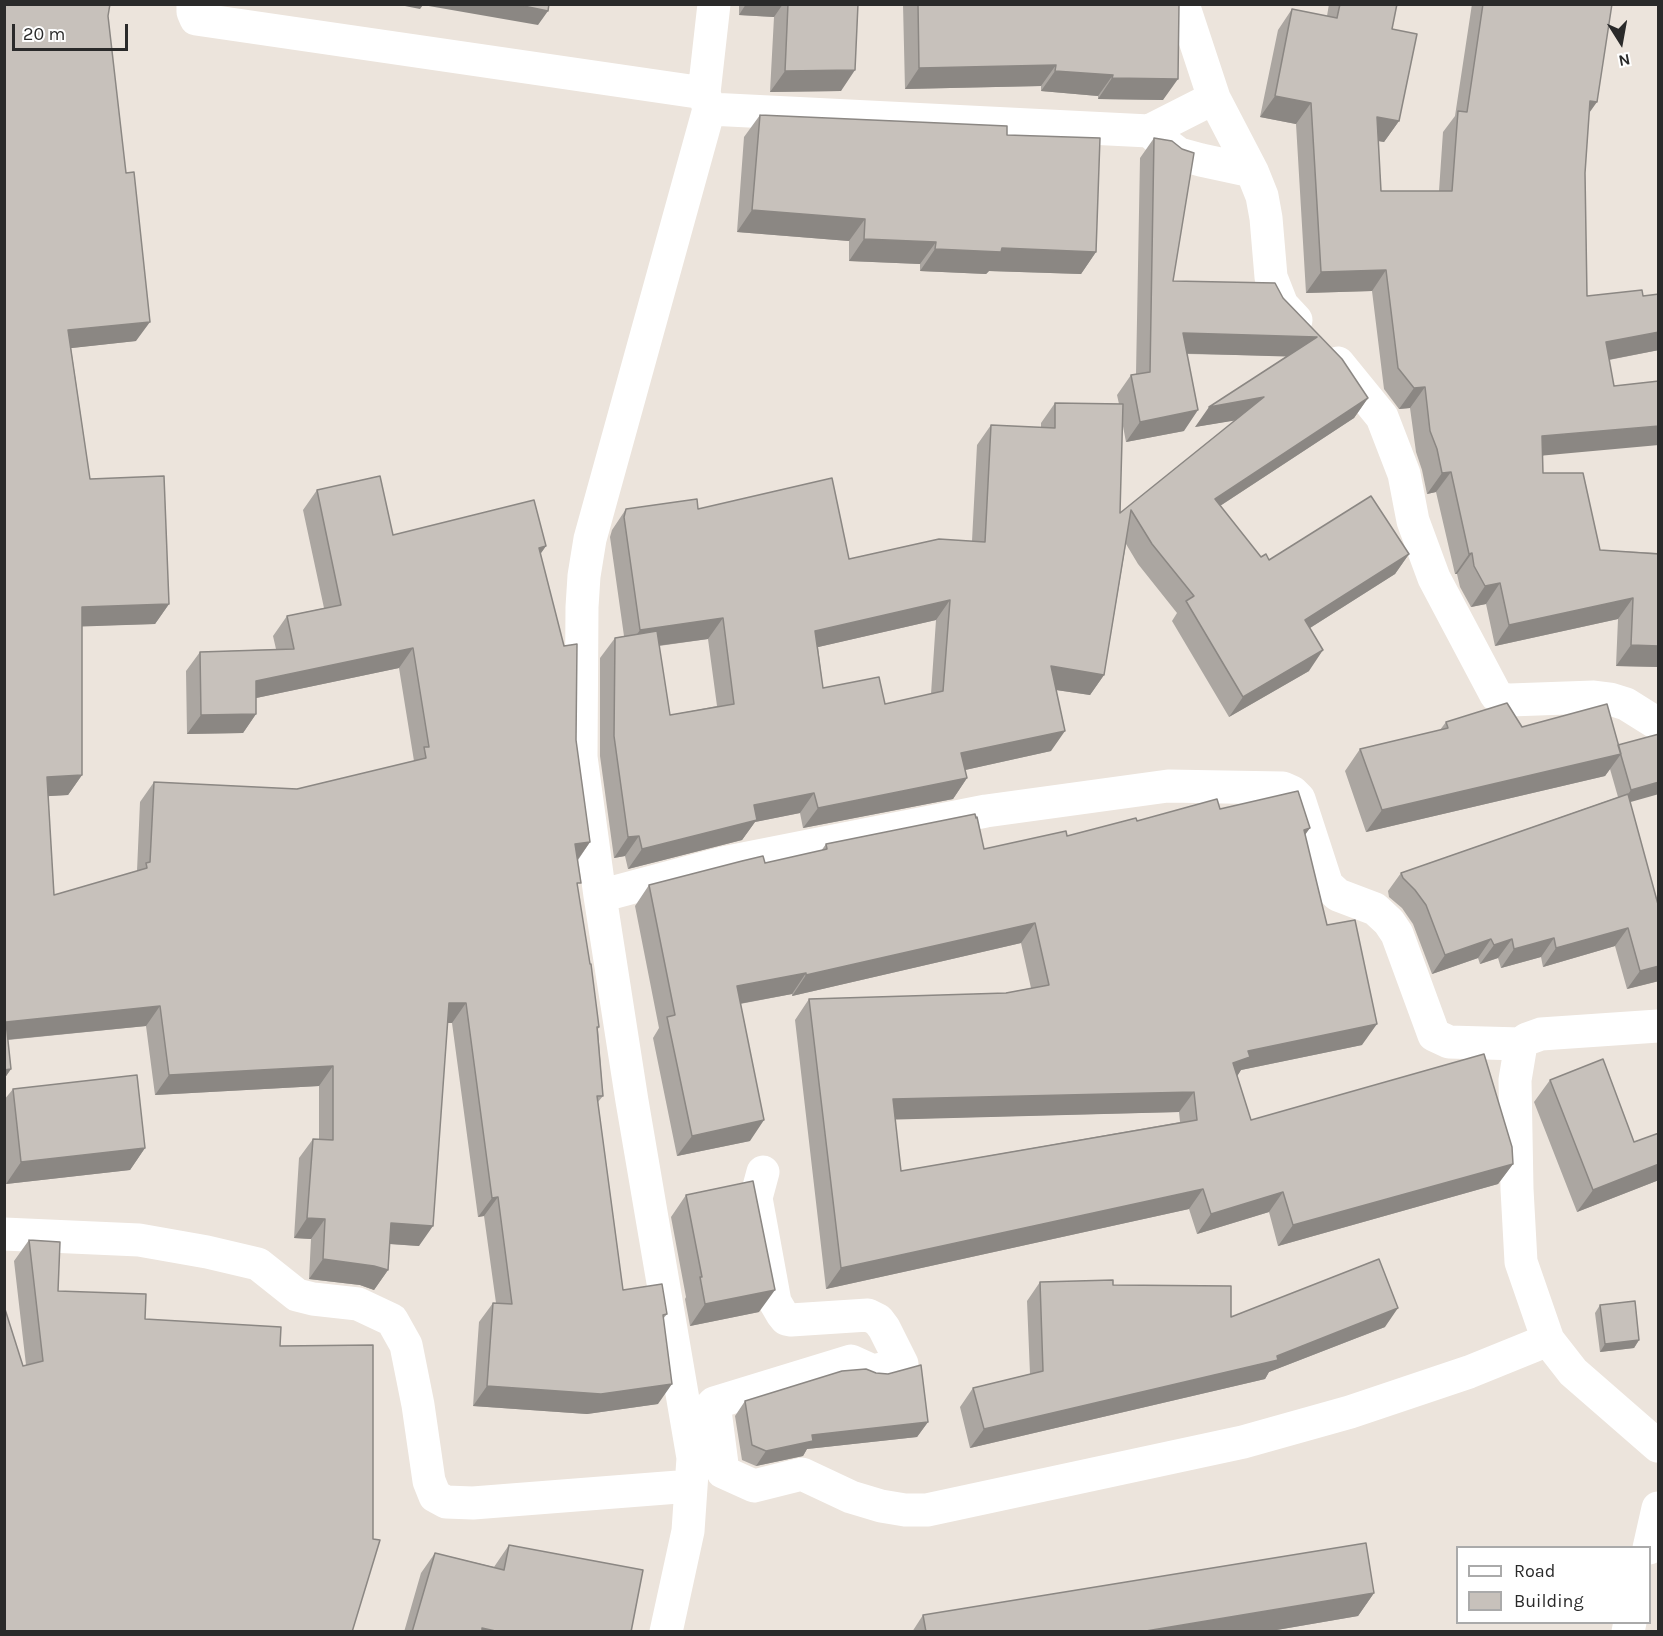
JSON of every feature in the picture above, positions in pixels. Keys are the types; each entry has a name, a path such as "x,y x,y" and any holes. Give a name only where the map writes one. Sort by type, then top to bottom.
{"street":[{"path":"193,4 196,19 707,101 1149,132 1214,98"},
{"path":"666,1632 688,1531 693,1458 600,896 581,757 584,576 590,539 707,101 714,4"},
{"path":"1183,4 1214,98 1252,171 1262,196 1271,277 1282,305 1342,367 1382,417 1404,474 1413,521 1434,578 1496,695 1510,700 1593,697 1610,699 1626,704 1659,724"},
{"path":"1149,132 1179,154 1252,171"},
{"path":"600,896 723,862 986,811 1168,786 1283,788 1292,792 1299,799 1327,885 1338,895 1375,909 1389,922 1397,934 1434,1035 1449,1042 1521,1044"},
{"path":"1659,1026 1541,1034 1527,1039 1521,1044 1515,1080 1516,1188 1521,1262 1548,1340 1573,1372 1659,1446"},
{"path":"687,1430 714,1403 851,1361 873,1371 902,1364 884,1328 878,1320 868,1315 791,1320 786,1319 782,1314 775,1302 756,1198 763,1172"},
{"path":"4,1234 139,1240 207,1252 258,1264 297,1295 358,1304 392,1320 406,1345 418,1405 429,1481 435,1496 446,1502 473,1503 691,1486"},
{"path":"714,1403 723,1472 754,1486 802,1474 851,1497 881,1506 905,1510 927,1510 1243,1442 1383,1401 1469,1372 1548,1340"},
{"path":"1650,1546 1659,1508"}],"building":[{"path":"4,4 110,4 108,16 126,173 134,172 150,322 68,330 90,479 164,476 169,604 82,607 82,775 47,777 54,895 147,868 146,863 150,862 154,782 297,789 426,758 424,747 429,747 413,648 256,681 256,714 201,715 200,652 294,649 287,616 341,605 317,490 380,476 393,535 534,500 546,546 539,548 564,646 577,644 576,740 590,842 575,844 581,883 577,883 599,1027 597,1027 603,1096 597,1096 623,1290 662,1284 667,1314 663,1315 672,1384 601,1394 487,1386 493,1303 512,1304 498,1197 492,1198 466,1003 449,1003 433,1226 391,1223 388,1270 323,1259 325,1219 307,1218 313,1139 333,1140 333,1066 169,1075 160,1006 6,1022 11,1069 4,1070"},
{"path":"514,4 549,4 548,11"},
{"path":"788,4 858,4 855,70 785,71"},
{"path":"918,4 1179,4 1178,79 1112,78 1113,75 1055,71 1056,65 919,68"},
{"path":"1340,4 1397,4 1392,29 1417,34 1399,121 1377,117 1381,191 1452,191 1458,111 1467,112 1483,4 1612,4 1597,102 1590,101 1585,173 1587,296 1642,290 1643,296 1659,294 1659,332 1606,342 1614,386 1659,381 1659,426 1542,436 1543,473 1583,473 1600,550 1659,554 1659,646 1631,645 1633,598 1509,625 1500,583 1485,586 1474,566 1472,553 1469,554 1451,472 1442,473 1430,431 1425,387 1414,388 1398,368 1386,270 1321,272 1311,103 1275,96 1292,9 1337,18"},
{"path":"760,115 1007,126 1007,135 1100,138 1096,252 1002,248 1001,252 935,249 936,242 864,239 865,219 752,210"},
{"path":"1154,138 1172,141 1182,149 1194,153 1173,281 1275,283 1283,298 1342,359 1368,398 1215,499 1261,557 1266,554 1269,560 1371,496 1409,554 1305,620 1323,650 1243,697 1186,601 1194,596 1152,544 1131,510 1104,675 1051,666 1065,731 961,753 967,778 818,808 814,793 754,805 757,820 642,849 639,836 628,837 614,736 615,638 657,631 670,715 734,704 723,618 640,630 624,517 626,509 697,499 698,509 832,478 849,559 939,539 985,542 991,425 1055,428 1055,403 1123,404 1120,513 1264,397 1209,407 1317,337 1183,333 1198,410 1140,422 1131,375 1150,372","holes":["950,600 943,691 885,704 879,677 823,688 815,631"]},
{"path":"1507,703 1522,727 1607,704 1621,754 1382,810 1360,749 1448,728 1446,722"},
{"path":"1659,734 1659,782 1631,790 1618,745"},
{"path":"1298,791 1310,828 1304,830 1327,925 1355,920 1377,1024 1248,1051 1250,1057 1233,1063 1251,1120 1484,1054 1512,1147 1513,1164 1293,1225 1283,1192 1211,1214 1203,1189 841,1268 809,999 1006,993 1049,985 1035,923 806,975 806,973 737,986 764,1120 692,1136 667,1017 675,1015 649,885 763,856 765,863 827,849 826,844 975,814 984,849 1066,831 1067,836 1136,818 1137,821 1217,799 1220,809","holes":["1194,1092 1197,1120 901,1171 893,1099"]},
{"path":"1628,794 1659,908 1659,966 1640,971 1628,928 1556,948 1554,938 1514,949 1512,939 1494,945 1491,939 1445,955 1426,905 1401,873"},
{"path":"1603,1059 1634,1142 1659,1133 1659,1164 1593,1190 1550,1080"},
{"path":"137,1075 145,1148 21,1162 13,1089"},
{"path":"753,1181 775,1290 705,1304 686,1195"},
{"path":"29,1240 60,1242 58,1291 146,1294 145,1319 281,1327 280,1346 373,1345 373,1539 380,1540 352,1632 4,1632 4,1306 23,1366 43,1361"},
{"path":"1379,1259 1398,1308 1277,1356 1278,1360 984,1429 973,1388 1043,1371 1040,1282 1113,1280 1113,1285 1231,1286 1231,1317"},
{"path":"1635,1301 1639,1340 1605,1344 1600,1305"},
{"path":"921,1365 928,1422 812,1435 813,1441 766,1451 752,1445 745,1401 842,1371 866,1369 888,1374"},
{"path":"1366,1543 1374,1593 1140,1632 926,1632 923,1615"},
{"path":"509,1545 643,1570 631,1632 500,1632 482,1628 482,1632 412,1632 435,1553 504,1570"}]}
